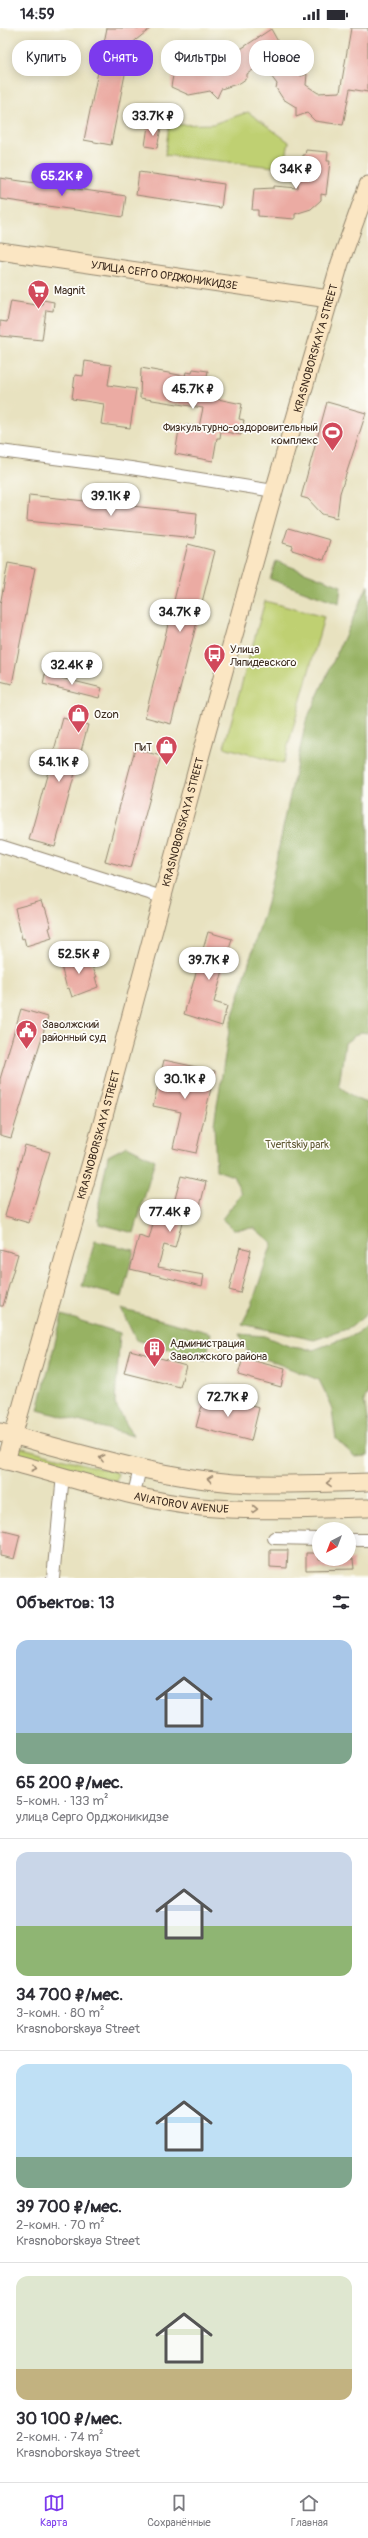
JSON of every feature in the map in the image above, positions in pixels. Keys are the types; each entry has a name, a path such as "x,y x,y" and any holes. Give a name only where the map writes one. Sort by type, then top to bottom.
{"street":[{"name":"KRASNOBORSKAYA STREET","path":"3,1460 6,1434 101,1127 162,897 274,491 329,299 368,185"},
{"name":"УЛИЦА СЕРГО ОРДЖОНИКИДЗЕ","path":"0,251 329,299"},
{"path":"0,451 131,468 274,491"},
{"path":"0,846 162,897"},
{"path":"6,1434 140,1468 234,1483 277,1484 368,1482"},
{"name":"AVIATOROV AVENUE","path":"3,1460 134,1494 200,1507 282,1510 368,1508"},
{"path":"134,1494 140,1468"},
{"path":"53,1578 63,1475"},
{"path":"274,1538 312,1539"},
{"path":"356,1540 368,1540"}],"green space":[{"path":"248,112 289,142 284,168 165,155 169,125 213,124"},
{"path":"276,561 341,586 339,604 270,579"},
{"name":"Tveritskiy park","path":"368,585 368,1033 360,1032 345,1043 339,1086 356,1099 368,1103 368,1313 350,1328 314,1340 242,1324 252,1304 272,1243 254,1228 233,1229 222,1219 242,1193 233,1176 216,1170 214,1124 230,1025 267,903 306,721"},
{"path":"265,601 324,617 283,764 224,747"},
{"path":"127,1146 155,1160 134,1233 99,1224 99,1202 108,1156"},
{"path":"95,1241 134,1250 122,1297 82,1286"},
{"path":"121,1309 211,1333 206,1360 136,1340"},
{"path":"62,1315 120,1333 115,1404 133,1436 38,1410"},
{"path":"368,1327 368,1394 364,1400 368,1424 368,1456 355,1457 336,1439 331,1404 319,1380 248,1352 239,1334 264,1336 291,1347 313,1350 354,1335"},
{"path":"19,1447 118,1473 116,1481 17,1455"}],"building":[{"path":"107,28 151,28 136,40 105,40"},
{"path":"351,28 368,28 368,92 350,89 343,125 315,121 307,113 296,117 296,107 283,99 276,88 277,84 271,76 307,76 306,85 318,93 340,92"},
{"path":"271,29 277,40 254,40"},
{"path":"249,44 249,73 247,74 247,78 240,83 221,89 217,98 210,91 189,95 171,87 173,76 241,76 241,49"},
{"path":"97,76 125,76 111,145 84,140"},
{"path":"148,126 161,128 157,148 145,146"},
{"path":"306,150 328,152 327,161 330,161 326,195 321,194 321,200 311,209 295,214 295,219 258,216 258,210 252,210 254,189 274,188 274,186 298,188 299,168 302,168 303,155 305,155"},
{"path":"139,172 224,184 221,208 136,195"},
{"path":"0,178 126,196 123,217 0,199"},
{"path":"43,300 54,302 53,311 46,310 42,340 0,336 0,321 7,322 11,301 42,306"},
{"path":"85,361 111,365 108,385 136,389 130,428 101,424 104,404 72,399 75,375 83,376"},
{"path":"141,368 185,376 186,372 192,373 193,369 208,371 203,396 242,404 239,419 244,420 241,435 221,431 220,438 217,438 213,461 175,454 180,424 199,427 203,408 140,398"},
{"name":"Физкультурно-оздоровительный комплекс","path":"327,402 366,413 340,493 337,518 322,514 308,499 301,497"},
{"path":"29,495 197,513 195,538 27,521"},
{"path":"288,528 330,540 324,560 292,550 293,546 283,543"},
{"path":"188,544 215,551 171,724 145,717"},
{"path":"8,563 35,568 12,684 0,681 0,605"},
{"path":"45,674 102,688 99,698 43,684"},
{"path":"63,718 88,725 55,847 29,840"},
{"path":"135,749 161,756 131,868 105,861"},
{"path":"41,901 43,907 45,907 51,927 49,928 52,938 26,946 24,938 22,939 15,908"},
{"path":"208,932 232,939 214,1002 227,1006 222,1026 184,1014"},
{"path":"86,953 97,977 95,977 98,987 72,997 69,988 67,989 60,962"},
{"path":"21,1009 48,1017 11,1138 0,1135 0,1079"},
{"path":"164,1060 215,1071 196,1153 173,1148 181,1112 153,1106"},
{"path":"25,1145 50,1152 29,1223 5,1216"},
{"path":"181,1176 206,1182 197,1218 184,1215 175,1248 164,1245 158,1267 204,1275 202,1286 130,1269 139,1236 149,1239 158,1206 172,1210"},
{"path":"240,1247 251,1250 240,1293 229,1290"},
{"path":"0,1249 18,1254 3,1306 0,1306"},
{"name":"Администрация Заволжского района","path":"130,1350 186,1365 180,1387 124,1373"},
{"path":"243,1358 285,1369 281,1387 238,1375"},
{"path":"205,1394 259,1408 251,1441 196,1427"},
{"path":"0,1530 20,1535 14,1559 0,1556"},
{"path":"270,1550 288,1550 287,1568 270,1567"},
{"path":"306,1553 312,1553 312,1566 354,1566 354,1569 306,1570"}],"place":[{"name":"Magnit","path":"39,310"},
{"name":"Физкультурно-оздоровительный комплекс","path":"333,452"},
{"name":"Улица Ляпидевского","path":"215,674"},
{"name":"Ozon","path":"79,734"},
{"name":"ПиТ","path":"167,766"},
{"name":"Заволжский районный суд","path":"27,1050"},
{"name":"Администрация Заволжского района","path":"155,1368"}]}
